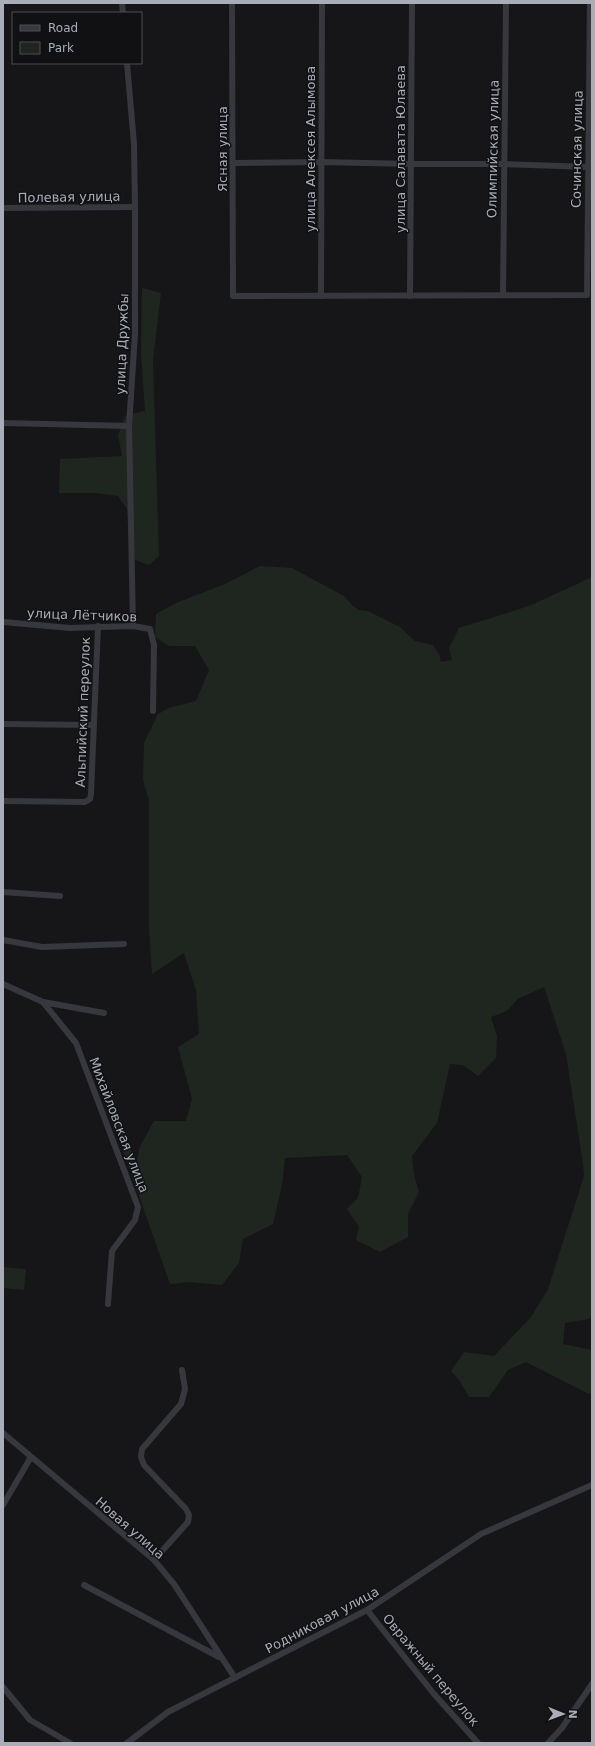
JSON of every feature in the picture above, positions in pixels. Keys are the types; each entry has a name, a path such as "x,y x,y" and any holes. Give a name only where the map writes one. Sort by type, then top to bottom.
{"street":[{"name":"Ясная улица","path":"232,3 233,296 321,296"},
{"name":"улица Алексея Алымова","path":"321,296 322,3"},
{"name":"улица Салавата Юлаева","path":"410,296 412,3"},
{"name":"Олимпийская улица","path":"502,296 506,3"},
{"name":"Сочинская улица","path":"502,296 587,295 590,167 590,3"},
{"name":"улица Дружбы","path":"127,64 134,144 136,207 135,334 129,426 133,626"},
{"path":"233,163 321,162 504,164 590,167"},
{"name":"Полевая улица","path":"3,208 136,207"},
{"path":"321,296 502,296"},
{"path":"3,422 129,426"},
{"name":"улица Лётчиков","path":"3,622 70,628 133,626 150,629 154,645 153,711"},
{"name":"Альпийский переулок","path":"3,801 85,802 90,799 98,626"},
{"path":"3,724 94,725"},
{"path":"3,892 60,896"},
{"path":"3,940 42,947 124,944"},
{"name":"Михайловская улица","path":"3,984 43,1002 76,1043 138,1207 135,1220 112,1250 108,1304"},
{"path":"43,1002 104,1013"},
{"path":"154,1560 188,1522 189,1515 186,1509 144,1465 141,1457 142,1449 181,1404 185,1389 182,1370"},
{"name":"Новая улица","path":"3,1433 154,1560 174,1584 235,1678"},
{"path":"3,1505 31,1457"},
{"name":"Родниковая улица","path":"127,1743 168,1712 367,1610 481,1534 592,1485"},
{"path":"84,1585 220,1657"},
{"name":"Овражный переулок","path":"367,1610 434,1694 478,1743"},
{"path":"548,1743 562,1728 592,1684"},
{"path":"3,1687 30,1720 70,1743"}],"green space":[{"path":"142,288 161,293 153,360 159,556 149,565 130,558 127,509 118,496 95,493 59,493 60,459 122,456 118,435 126,415 145,411 141,353"},
{"path":"260,566 292,568 344,596 359,610 368,611 400,627 415,641 433,645 439,654 441,662 452,660 449,648 459,628 529,606 592,577 592,1315 589,1319 565,1323 563,1344 592,1350 592,1392 589,1394 526,1362 508,1370 489,1397 469,1397 459,1380 451,1371 464,1352 494,1356 531,1317 548,1289 584,1176 566,1054 544,987 518,999 507,1011 491,1017 497,1036 496,1058 478,1076 463,1065 450,1064 437,1123 412,1156 414,1175 419,1192 408,1214 408,1237 380,1252 356,1240 359,1227 347,1209 358,1198 362,1177 347,1155 285,1158 282,1185 273,1224 243,1239 239,1263 222,1285 189,1282 170,1284 105,1099 112,1095 136,1166 140,1146 154,1121 186,1121 192,1099 178,1047 199,1034 196,991 184,953 152,974 149,929 149,801 143,780 144,743 158,714 169,708 196,701 209,670 195,646 169,646 155,637 156,614 176,603 225,584"},
{"path":"3,1267 26,1269 24,1290 3,1288"}]}
